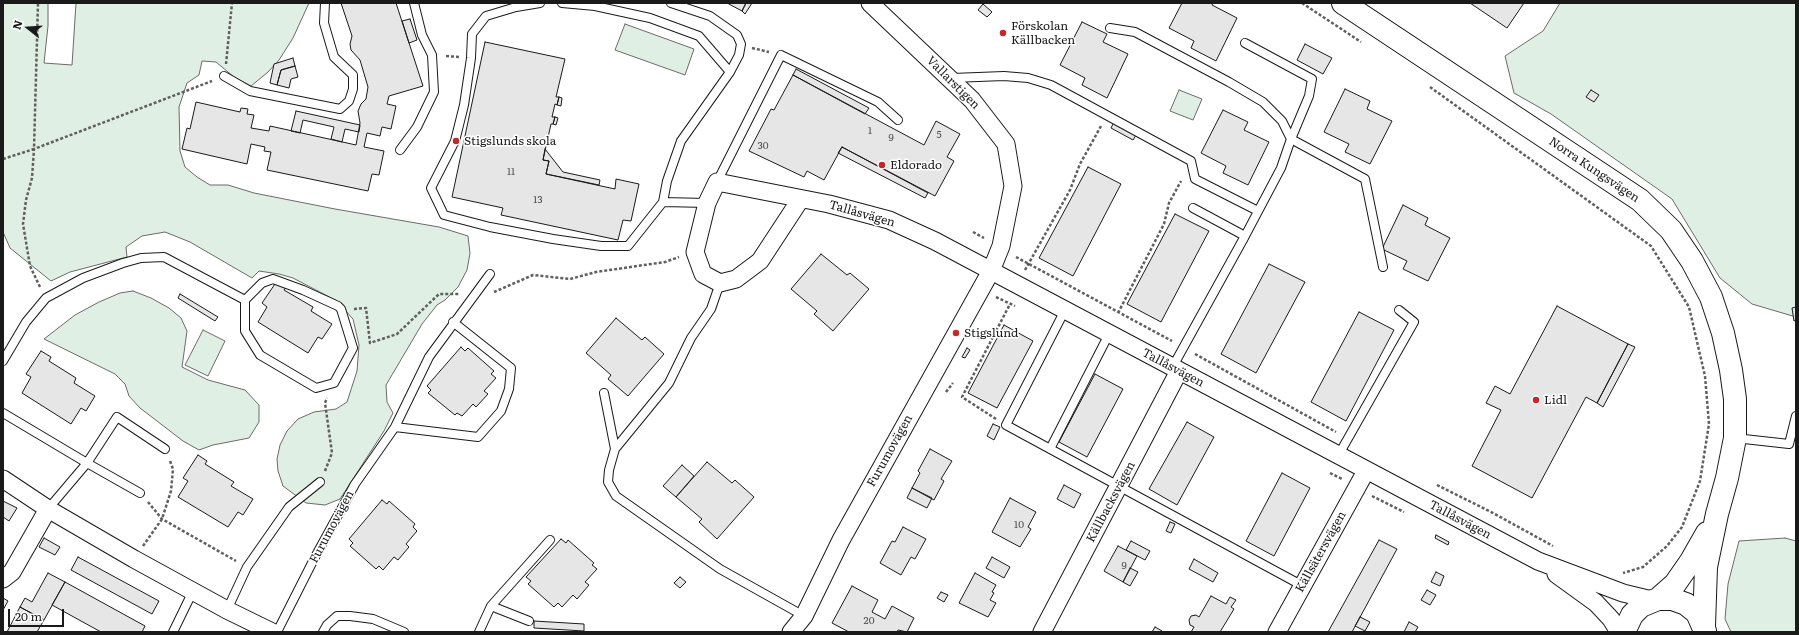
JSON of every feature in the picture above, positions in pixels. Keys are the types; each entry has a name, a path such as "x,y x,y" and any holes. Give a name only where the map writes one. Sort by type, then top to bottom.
{"street":[{"name":"Vallarstigen","path":"870,3 972,100 1006,144 1013,186 1001,246 991,271"},
{"name":"Norra Kungsvägen","path":"1343,3 1640,200 1671,230 1692,261 1711,297 1723,333 1731,370 1735,399 1735,438 1706,567 1705,629"},
{"name":"Tallåsvägen","path":"716,182 800,200 829,204 889,220 935,241 1538,561 1624,593 1655,600 1672,599 1686,604 1697,613 1705,629"},
{"path":"716,182 707,203 695,252 703,274 720,282 736,279 760,261 800,200"},
{"name":"Furumovägen","path":"791,632 804,616 841,540 991,271"},
{"name":"Källbacksvägen","path":"1042,632 1120,486 1175,369"},
{"name":"Källsätersvägen","path":"1277,632 1366,471"},
{"path":"3,479 48,509 134,559 227,610 272,632"},
{"path":"3,579 12,572 48,509"},
{"name":"Norra Kungsvägen","path":"1655,600 1675,584 1683,573 1717,514"},
{"name":"Tallåsvägen","path":"1538,561 1596,604 1611,619 1619,632"},
{"path":"1624,632 1632,615 1640,606 1655,600"}],"lane":[{"path":"224,76 250,91 340,109 349,101 353,89 353,75 334,57 324,23 325,3"},
{"path":"400,150 417,127 434,92 432,55 422,35 414,3"},
{"path":"540,3 516,7 486,16 472,34 471,58 464,105 455,141 431,188 444,215 490,227 553,240 601,246 628,246 663,202 667,181 681,141 730,72 739,55 741,44 737,35 710,16 671,3"},
{"path":"562,3 595,6 650,18 699,36 730,72"},
{"path":"1110,28 1135,32 1263,102 1282,121 1291,139 1365,179 1383,267"},
{"path":"1175,369 1281,168 1309,96 1312,79 1246,43"},
{"path":"716,182 781,55 878,102 898,120"},
{"path":"949,78 1004,76 1028,78 1051,85 1191,161 1195,179 1258,211"},
{"path":"663,202 707,203"},
{"path":"1192,208 1245,236"},
{"path":"3,360 26,322 46,298 84,278 123,263 141,258 164,257 245,300"},
{"name":"Furumovägen","path":"277,632 314,559 355,484 395,427 429,356 490,274"},
{"path":"273,279 303,290 338,306 341,310 353,348 334,383 316,388 260,356 245,331 245,300 262,283 273,279"},
{"path":"720,282 711,309 691,338 669,383 615,449 609,470 608,482 616,496 720,569 804,616"},
{"path":"1065,310 1006,426 1120,486 1303,586"},
{"path":"1338,456 1414,322 1399,310"},
{"path":"395,427 478,437 501,411 509,389 512,368 453,322"},
{"path":"1050,449 1109,334"},
{"path":"604,393 615,449"},
{"path":"3,413 140,493"},
{"path":"1735,438 1789,444 1796,416"},
{"path":"48,509 87,463 117,417 165,449"},
{"path":"227,610 247,567 289,507 320,482"},
{"path":"479,632 491,606 550,540"},
{"path":"175,631 193,591"},
{"path":"491,606 529,621"},
{"path":"323,632 327,625 337,616 350,616 373,619 404,632"}],"path":[{"path":"38,3 34,149 32,178 26,200 24,224 30,266 46,298"},
{"path":"3,159 34,149 224,76 232,3"},
{"path":"1302,3 1362,42"},
{"path":"741,44 781,55"},
{"path":"432,55 471,58"},
{"path":"1428,86 1651,246 1688,307 1706,383 1708,424 1700,481 1682,527 1667,546 1643,567 1614,576 1606,587"},
{"path":"1118,313 1164,224 1169,203 1191,161"},
{"path":"365,349 370,343 397,334 440,294 474,295 493,292 533,276 570,279 596,272 665,262 695,252"},
{"path":"341,310 366,308 370,343"},
{"path":"320,482 329,465 332,453 326,403 334,383"},
{"path":"943,395 953,383"},
{"path":"134,559 162,519 171,491 173,469 165,449"},
{"path":"1438,485 1493,512 1554,546"},
{"path":"140,493 162,519 247,567"}],"green space":[{"path":"3,3 48,3 48,26 44,63 72,65 76,3 309,3 293,38 279,60 268,72 251,86 234,77 216,62 202,61 199,75 187,83 179,107 180,151 185,167 210,185 228,185 254,193 439,227 468,236 470,253 467,270 458,287 445,300 437,305 422,324 386,385 387,402 393,413 384,431 340,499 325,505 306,503 283,486 278,471 277,459 280,445 287,431 298,419 314,412 336,409 347,402 357,371 359,345 353,319 337,301 293,278 279,274 259,271 252,278 190,242 165,232 142,236 126,247 127,257 70,272 51,281 10,248 3,232"},
{"path":"1560,3 1796,3 1796,317 1752,304 1720,278 1672,199 1551,114 1514,93 1505,56 1543,31"},
{"path":"625,24 694,49 685,75 615,50"},
{"path":"1179,90 1202,99 1193,120 1170,111"},
{"path":"133,291 151,298 169,308 181,318 187,331 182,367 208,380 245,390 259,405 259,422 249,438 213,445 199,450 183,441 140,408 129,396 125,384 115,374 44,339 75,315 99,302 120,293"},
{"path":"203,330 225,341 208,376 185,365"},
{"path":"1785,538 1796,541 1796,632 1731,632 1725,619 1728,584 1739,541"}],"building":[{"path":"341,3 396,3 423,86 389,96 387,104 396,106 391,129 382,127 380,136 367,133 364,147 384,151 379,175 372,174 368,191 267,170 271,152 264,151 265,147 251,144 247,164 182,149 187,128 190,129 196,102 240,112 241,108 248,109 247,114 254,115 251,128 269,131 270,126 356,145 360,123 358,111 361,104 366,99 368,87 360,60 351,50 350,44 352,36"},
{"path":"727,3 746,3 742,11"},
{"path":"746,3 752,3 745,14 742,11"},
{"path":"1182,3 1213,3 1212,5 1237,18 1216,61 1191,48 1194,41 1169,28"},
{"path":"1470,3 1524,3 1507,28"},
{"path":"983,4 992,12 987,17 978,10"},
{"path":"410,19 417,40 409,43 402,21"},
{"path":"1082,22 1107,34 1103,42 1128,54 1107,98 1082,85 1085,78 1060,65"},
{"path":"485,42 565,59 556,97 559,97 557,105 555,104 552,117 555,117 553,124 551,124 543,160 549,161 546,174 615,189 616,179 639,184 631,221 623,220 618,240 501,215 503,208 452,197"},
{"path":"1305,44 1332,58 1323,74 1297,60"},
{"path":"293,58 295,66 281,70 277,85 270,83 274,64"},
{"path":"295,66 298,77 291,79 289,88 277,85 281,70"},
{"path":"796,69 869,108 865,114 793,75"},
{"path":"793,75 924,145 936,121 960,134 947,157 954,161 935,196 842,147 824,180 807,171 804,177 749,151 771,109 774,110"},
{"path":"1345,89 1370,101 1367,109 1392,121 1370,164 1345,152 1349,144 1324,132"},
{"path":"1591,90 1599,95 1594,102 1586,97"},
{"path":"559,97 562,98 561,106 557,105"},
{"path":"1223,110 1248,122 1244,130 1269,142 1248,185 1223,173 1226,166 1201,153"},
{"path":"296,111 360,125 359,132 345,129 342,142 331,139 334,127 303,120 300,133 291,131"},
{"path":"555,117 558,118 556,125 553,124"},
{"path":"1115,120 1138,132 1133,140 1111,128"},
{"path":"842,147 928,193 925,198 838,153"},
{"path":"545,149 563,172 600,180 599,185 546,174 549,161 543,160"},
{"path":"1088,167 1121,184 1073,276 1039,258"},
{"path":"1403,205 1428,218 1425,225 1450,238 1428,281 1403,269 1407,261 1382,249"},
{"path":"1175,214 1209,231 1161,322 1127,304"},
{"path":"821,254 847,275 850,273 869,289 833,331 814,314 817,311 791,289"},
{"path":"1269,264 1305,282 1256,373 1221,354"},
{"path":"277,281 287,286 284,290 313,307 311,311 332,324 322,339 318,337 308,353 258,322 267,307 262,303"},
{"path":"180,294 218,317 215,321 178,298"},
{"name":"Lidl","path":"1557,306 1628,344 1597,403 1586,397 1532,498 1472,466 1501,410 1486,403 1495,386 1510,394"},
{"path":"1796,307 1796,320 1794,321 1792,308"},
{"path":"1359,312 1394,330 1346,421 1311,402"},
{"path":"616,318 642,340 645,337 664,354 628,396 608,379 611,375 586,353"},
{"path":"1004,325 1033,341 997,408 968,393"},
{"path":"1628,344 1635,347 1603,407 1597,403"},
{"path":"461,347 465,351 468,348 494,371 491,374 496,378 484,391 488,394 476,407 473,404 462,416 457,413 455,415 428,393 431,390 427,386"},
{"path":"967,348 970,350 965,358 962,357"},
{"path":"41,351 51,357 49,361 76,378 74,383 95,396 86,411 81,408 71,424 22,393 31,377 26,374"},
{"path":"1095,374 1123,389 1087,457 1059,442"},
{"path":"1187,422 1214,437 1177,505 1149,489"},
{"path":"993,424 1000,427 994,440 987,436"},
{"path":"930,449 952,461 941,479 944,481 934,500 912,488 920,473 918,471"},
{"path":"198,455 207,461 205,464 234,482 231,486 253,499 243,515 238,512 228,527 178,497 188,481 183,478"},
{"path":"707,462 732,483 735,480 754,497 717,539 699,522 702,519 676,497"},
{"path":"682,465 694,476 676,497 663,486"},
{"path":"1282,473 1310,488 1274,556 1246,541"},
{"path":"1064,485 1081,494 1074,508 1057,499"},
{"path":"912,488 932,498 927,508 907,498"},
{"path":"1010,498 1036,512 1028,527 1031,529 1020,547 992,532"},
{"path":"382,500 387,504 389,501 415,524 413,527 417,531 406,544 409,547 398,560 394,557 383,570 379,566 376,569 350,546 353,543 349,539"},
{"path":"3,501 17,508 9,521 3,517"},
{"path":"1170,522 1175,524 1171,533 1166,531"},
{"path":"903,527 926,539 915,559 911,557 901,575 880,563 892,541 895,542"},
{"path":"1436,535 1449,542 1448,545 1435,538"},
{"path":"44,538 60,547 55,555 39,547"},
{"path":"561,539 566,543 568,540 594,563 592,565 597,569 585,582 589,585 577,599 573,595 562,607 558,603 554,607 528,584 531,581 526,577"},
{"path":"1379,540 1397,549 1352,632 1328,632"},
{"path":"1131,541 1150,551 1145,560 1126,550"},
{"path":"1118,546 1137,556 1123,582 1104,571"},
{"path":"78,557 159,601 152,614 71,570"},
{"path":"992,557 1010,567 1004,578 986,568"},
{"path":"1194,559 1218,573 1213,582 1189,569"},
{"path":"1130,568 1138,572 1130,586 1123,582"},
{"path":"1436,572 1444,576 1440,586 1431,582"},
{"path":"48,573 65,582 44,620 20,607 25,598 32,602"},
{"path":"975,573 996,585 990,600 996,603 988,617 959,603"},
{"path":"680,577 686,582 680,588 674,583"},
{"path":"65,582 145,626 142,632 101,632 52,605"},
{"path":"852,586 878,600 872,612 885,619 892,606 914,618 907,632 898,630 897,632 849,632 832,623"},
{"path":"1427,590 1436,595 1430,605 1421,600"},
{"path":"941,592 948,595 944,602 937,598"},
{"path":"1211,596 1226,604 1230,597 1236,600 1231,607 1234,609 1220,632 1191,632 1194,627 1190,625 1189,620 1191,616 1196,615 1199,617"},
{"path":"3,598 8,601 3,610"},
{"path":"20,607 44,620 37,632 7,632"},
{"path":"1360,617 1370,622 1365,631 1355,626"},
{"path":"534,621 584,624 584,631 534,628"},
{"path":"1409,622 1418,627 1415,632 1404,632"},
{"path":"1155,627 1162,631 1152,632"}],"place":[{"name":"Förskolan Källbacken","path":"1003,33"},
{"name":"Stigslunds skola","path":"456,141"},
{"name":"Eldorado","path":"882,165"},
{"name":"Stigslund","path":"956,333"},
{"name":"Lidl","path":"1536,400"}]}
